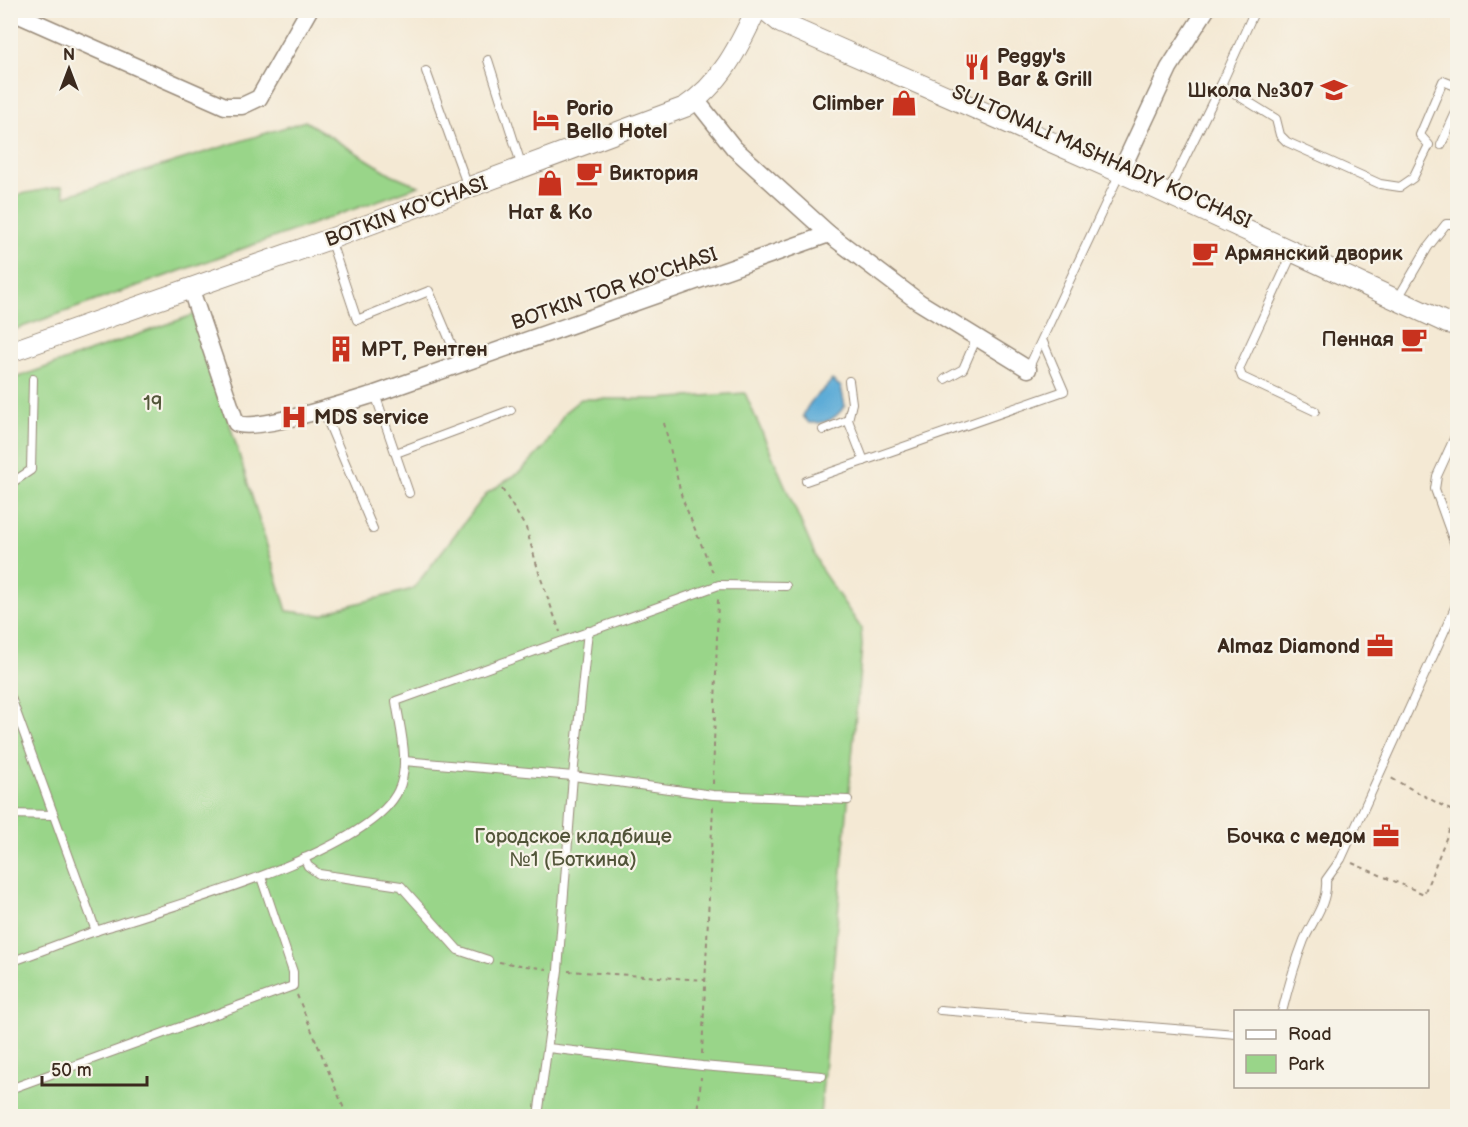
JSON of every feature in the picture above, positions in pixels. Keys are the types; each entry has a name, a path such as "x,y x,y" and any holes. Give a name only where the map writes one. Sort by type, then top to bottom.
{"street":[{"path":"10,11 225,106 242,106 259,98 309,10"},
{"name":"BOTKIN KO'CHASI","path":"10,352 330,240 675,111 696,100 727,65 756,10"},
{"name":"SULTONALI MASHHADIY KO'CHASI","path":"765,10 781,23 1122,169 1171,186 1455,321"},
{"name":"SULTONALI MASHHADIY KO'CHASI","path":"776,10 1122,169 1447,323 1455,321"},
{"path":"1122,169 1169,68 1206,10"},
{"path":"696,100 734,148 829,234 919,302 1028,369"},
{"name":"BOTKIN TOR KO'CHASI","path":"191,290 236,423 250,426 323,410 375,394 829,234"}],"lane":[{"path":"1171,186 1255,10"},
{"path":"1444,10 1458,16"},
{"path":"488,60 522,168"},
{"path":"426,72 468,188"},
{"path":"1221,85 1276,119 1280,135 1287,142 1391,187 1408,184 1429,145 1420,135 1443,81 1458,87"},
{"path":"1441,145 1458,108"},
{"path":"1028,369 1043,342 1122,169"},
{"path":"1401,294 1428,247 1446,224 1458,224"},
{"path":"330,240 357,320 429,291 460,364"},
{"path":"1294,252 1239,369 1242,377 1315,411"},
{"path":"945,380 963,369 977,337"},
{"path":"806,481 1064,392 1043,342"},
{"path":"10,484 31,470 33,379"},
{"path":"849,381 852,403 848,420 864,460"},
{"path":"375,394 410,494"},
{"path":"323,410 373,529"},
{"path":"396,453 511,410"},
{"path":"823,430 848,420"},
{"path":"1458,430 1437,476 1435,489 1458,553"},
{"path":"10,962 261,877 304,858 377,818 398,791 404,761 396,701 719,585 786,586"},
{"path":"1282,1010 1304,942 1323,903 1327,891 1326,880 1341,859 1458,601"},
{"path":"538,1116 558,970 573,776 588,631"},
{"path":"10,695 96,931"},
{"path":"404,761 573,776 713,795 848,800"},
{"path":"10,814 53,815"},
{"path":"304,858 319,874 401,886 458,950 488,960"},
{"path":"10,1089 293,986 292,972 261,877"},
{"path":"940,1010 1234,1034"},
{"path":"548,1048 702,1066 822,1076"}],"path":[{"path":"664,423 682,498 719,585 713,795 698,1116"},
{"path":"502,489 526,528 563,640"},
{"path":"1341,859 1424,894 1456,813 1381,773"},
{"path":"488,960 558,970 705,980"},
{"path":"293,986 347,1116"}],"green space":[{"path":"305,121 391,174 419,186 11,331 11,196 62,186 65,196"},
{"name":"Городское кладбище №1 (Боткина)","path":"196,314 287,611 322,615 339,608 413,589 487,493 520,472 546,445 565,412 581,399 658,399 745,393 822,571 861,628 862,646 820,1116 11,1116 10,380"}],"water":[{"path":"832,380 841,387 845,406 830,420 809,423 803,416 806,409"}],"place":[{"name":"Peggy's Bar & Grill","path":"977,67"},
{"name":"Школа №307","path":"1334,90"},
{"name":"Climber","path":"904,103"},
{"name":"Porio Bello Hotel","path":"546,120"},
{"name":"Виктория","path":"589,173"},
{"name":"Нат & Ко","path":"550,183"},
{"name":"Армянский дворик","path":"1205,253"},
{"name":"Пенная","path":"1414,339"},
{"name":"МРТ, Рентген","path":"341,349"},
{"name":"MDS service","path":"294,417"},
{"name":"Almaz Diamond","path":"1380,646"},
{"name":"Бочка с медом","path":"1386,836"}],"park label":[{"name":"19","path":"153,403"}]}
